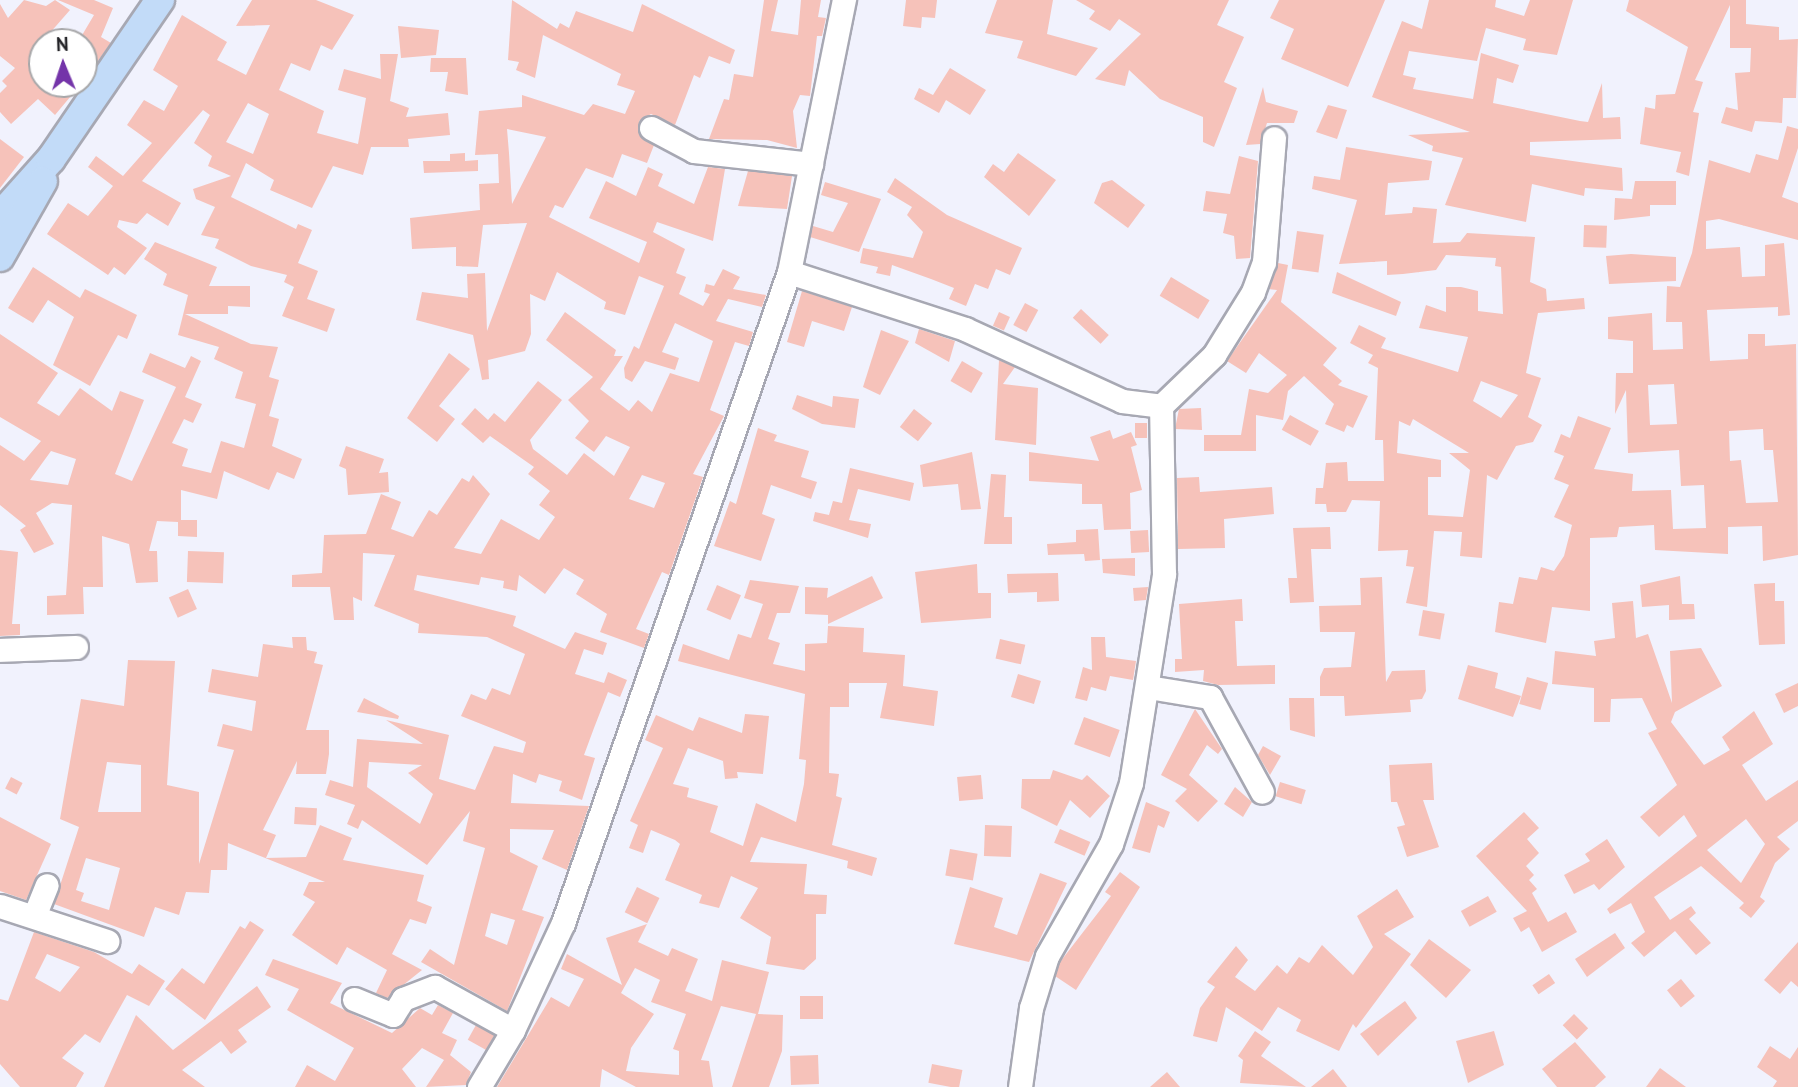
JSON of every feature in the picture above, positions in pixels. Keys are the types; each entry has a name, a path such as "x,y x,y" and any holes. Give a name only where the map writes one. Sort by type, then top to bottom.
{"main road":[{"path":"0,257 51,159 160,0"},
{"path":"0,216 51,159"}],"street":[{"path":"479,1087 513,1030 563,923 789,272 844,0"},
{"path":"651,128 708,154 811,164"},
{"path":"1020,1087 1043,969 1111,844 1131,783 1164,574 1161,405 1214,355 1253,292 1264,262 1274,138"},
{"path":"789,272 965,328 1122,401 1161,405"},
{"path":"0,650 76,647"},
{"path":"1148,687 1210,697 1262,792"},
{"path":"35,914 47,885"},
{"path":"0,906 35,914 107,941"},
{"path":"354,999 393,1015 403,999 435,987 513,1030"}],"building":[{"path":"24,0 46,6 55,0 70,10 54,28 28,28 28,98 69,98 55,115 38,99 11,124 0,112 0,93 7,86 2,81 15,68 0,56 0,4 8,18"},
{"path":"58,0 94,0 113,8 101,37 111,43 98,61 98,28 86,28 94,15"},
{"path":"252,0 316,0 354,15 332,50 321,45 310,71 291,63 279,90 324,111 317,133 358,144 366,98 338,90 344,69 381,79 380,54 398,54 390,101 409,108 406,117 448,113 450,135 408,139 409,147 371,147 363,175 333,166 312,208 270,190 274,180 246,163 231,197 296,229 298,224 312,230 298,263 318,271 307,299 335,309 327,332 282,316 294,287 284,282 287,275 251,266 215,248 219,239 201,235 215,207 196,199 193,189 231,176 208,166 212,156 194,143 210,115 203,110 142,181 181,203 168,226 147,213 137,224 119,220 117,227 147,248 125,275 114,267 108,275 47,234 68,203 88,216 113,186 88,167 96,156 123,176 152,143 127,125 144,100 164,111 178,86 153,70 182,15 227,42 217,60 246,75 270,25 236,26","holes":["248,103 269,114 253,154 226,142"]},
{"path":"512,0 557,29 560,23 569,28 576,11 633,32 642,4 735,50 730,64 709,56 700,78 694,75 675,125 651,114 639,121 639,135 654,145 647,163 622,154 613,178 586,168 563,208 555,205 549,217 639,263 647,242 589,218 606,181 636,196 648,167 663,174 658,186 694,204 708,167 725,169 713,241 657,222 653,232 685,249 676,273 686,277 679,294 703,306 710,294 704,292 706,284 714,286 723,269 740,277 733,289 766,295 762,307 728,299 716,321 753,332 749,346 735,342 710,410 724,416 693,474 703,477 669,575 662,572 636,629 649,634 644,648 600,632 607,614 576,594 584,580 564,568 545,594 519,575 517,591 503,588 504,581 481,577 479,585 417,575 414,590 516,616 513,626 565,649 575,632 607,643 603,655 584,649 575,674 604,683 608,672 627,680 620,697 608,692 594,728 584,755 595,758 582,800 559,791 562,781 539,774 536,783 513,774 511,803 589,806 567,870 542,859 554,830 510,829 510,852 538,866 522,910 544,917 507,1011 421,962 430,949 454,965 485,848 463,841 470,811 427,865 362,820 358,829 347,824 355,805 325,795 330,780 353,787 357,739 423,744 386,720 449,735 439,779 475,790 494,746 523,753 526,742 461,716 471,694 486,700 492,688 510,695 525,654 487,637 418,633 419,624 374,606 395,555 363,553 362,601 353,597 354,620 334,620 330,587 292,587 292,575 322,573 324,535 366,534 381,494 401,502 391,529 413,537 429,510 437,515 462,478 469,482 473,475 490,494 454,548 481,554 501,519 539,540 555,517 539,505 550,491 528,474 534,467 490,436 483,443 461,424 475,408 488,420 494,413 505,422 538,381 562,400 530,440 533,449 567,475 584,453 614,476 630,447 606,436 594,452 575,438 589,421 568,400 593,377 546,340 565,312 616,350 614,356 623,356 600,389 629,411 638,400 652,412 670,373 699,382 713,341 675,323 662,352 679,358 675,370 645,361 632,382 625,378 624,368 634,346 639,349 664,286 639,276 625,315 604,309 606,302 557,272 545,301 530,294 531,334 525,351 488,360 489,379 482,380 473,335 416,320 422,292 468,298 467,274 485,273 487,331 527,223 483,225 478,267 456,266 456,247 412,249 410,218 480,210 479,184 499,183 498,154 475,155 479,111 522,107 522,95 584,115 593,104 625,114 635,91 617,85 621,74 543,35 535,78 516,70 519,62 508,60","holes":["507,129 546,137 512,204","642,475 665,483 654,508 629,499","369,762 422,765 408,773 433,794 420,824 367,787","491,913 515,920 507,945 485,936"]},
{"path":"764,0 778,0 771,31 798,35 801,0 821,0 818,17 826,18 822,36 817,36 810,96 800,95 793,111 797,148 767,140 709,139 724,99 729,100 734,74 753,77"},
{"path":"906,0 937,0 935,18 922,17 921,28 903,26"},
{"path":"997,0 1053,0 1047,34 1098,48 1076,76 1017,58 1023,41 985,33"},
{"path":"1076,0 1229,0 1217,25 1244,37 1224,82 1237,88 1214,147 1203,142 1203,117 1160,99 1129,70 1125,86 1095,79 1141,34 1119,19 1110,31 1089,19 1095,11"},
{"path":"1279,0 1385,0 1348,87 1281,59 1294,29 1270,18"},
{"path":"1429,0 1496,0 1495,7 1524,16 1530,0 1573,0 1557,55 1523,50 1526,39 1486,28 1477,61 1409,51 1403,75 1416,78 1413,89 1473,99 1481,53 1519,65 1513,83 1497,78 1493,103 1588,122 1602,83 1603,118 1620,117 1621,139 1530,142 1530,155 1622,168 1623,191 1585,188 1584,196 1532,184 1526,222 1445,205 1463,158 1432,151 1433,146 1408,135 1470,132 1372,97 1402,21 1422,29"},
{"path":"1629,0 1746,0 1746,24 1779,27 1779,40 1798,39 1796,98 1783,98 1782,123 1755,121 1752,132 1721,123 1726,107 1738,110 1735,73 1750,72 1751,48 1730,48 1730,5 1695,80 1703,82 1693,112 1699,113 1689,176 1676,172 1681,152 1640,144 1645,107 1655,109 1656,95 1675,94 1688,47 1626,11"},
{"path":"398,26 439,30 436,55 401,58"},
{"path":"431,58 466,58 468,95 445,91 448,72 430,72"},
{"path":"950,68 986,90 970,115 946,100 939,113 914,99 919,88 933,95"},
{"path":"1263,87 1266,102 1298,111 1294,123 1267,123 1260,144 1246,145"},
{"path":"1328,105 1347,110 1337,139 1316,132"},
{"path":"1787,126 1798,129 1798,148 1782,197 1798,203 1798,240 1719,219 1706,221 1706,249 1740,247 1742,277 1765,276 1765,245 1784,243 1790,315 1778,316 1778,307 1707,310 1710,361 1748,359 1748,334 1765,334 1765,346 1796,344 1798,555 1763,561 1762,526 1728,527 1728,554 1655,550 1654,525 1619,527 1617,537 1590,538 1590,611 1552,607 1546,643 1495,632 1499,602 1513,604 1519,577 1537,580 1541,567 1554,571 1564,556 1572,525 1554,517 1569,485 1554,479 1564,456 1554,452 1561,434 1570,438 1578,416 1611,428 1594,469 1633,474 1632,491 1671,490 1673,529 1706,528 1704,485 1681,486 1679,450 1628,453 1626,390 1615,414 1616,373 1633,373 1633,341 1608,339 1608,317 1652,313 1653,350 1683,349 1682,322 1666,322 1667,286 1680,287 1692,253 1709,160 1750,173 1756,154 1778,160","holes":["1674,384 1677,424 1650,425 1648,385","1763,429 1764,450 1773,450 1778,502 1746,503 1741,460 1730,461 1729,431"]},
{"path":"0,139 24,157 0,188"},
{"path":"1346,147 1432,161 1429,180 1388,183 1385,215 1412,213 1413,207 1437,209 1433,243 1460,242 1467,233 1535,237 1530,282 1546,289 1547,301 1584,298 1585,309 1538,313 1526,373 1541,378 1528,417 1542,425 1533,442 1516,446 1497,480 1487,475 1482,558 1460,556 1462,532 1434,531 1427,607 1406,603 1414,567 1406,566 1408,550 1378,551 1380,501 1352,500 1346,512 1327,512 1326,504 1315,504 1316,488 1323,488 1326,463 1347,462 1348,481 1384,481 1383,440 1375,440 1378,368 1368,363 1373,355 1350,343 1359,325 1386,338 1381,348 1458,372 1468,337 1419,328 1426,305 1446,312 1446,287 1461,287 1478,291 1478,311 1503,314 1501,267 1495,266 1496,258 1446,255 1436,270 1403,274 1387,275 1387,261 1339,264 1357,200 1312,189 1314,176 1340,180","holes":["1481,381 1518,395 1501,418 1473,401","1413,419 1469,453 1449,453 1470,470 1463,517 1428,515 1428,477 1441,477 1441,460 1397,453 1399,421 1410,426"]},
{"path":"465,153 465,161 478,160 478,171 424,173 423,161 450,161 450,154"},
{"path":"1018,153 1056,180 1029,216 984,177 993,164 1004,172"},
{"path":"1239,156 1258,161 1250,258 1236,259 1234,236 1223,233 1227,214 1203,211 1206,191 1230,194"},
{"path":"748,171 792,176 787,209 738,206"},
{"path":"895,178 947,215 1022,248 1010,275 996,269 988,289 975,284 966,306 949,299 954,288 892,265 890,276 876,273 878,267 860,263 863,248 913,258 923,232 907,215 912,207 887,192"},
{"path":"1112,180 1145,205 1128,228 1094,203 1102,183"},
{"path":"1635,181 1676,181 1676,205 1650,205 1650,216 1614,220 1615,198 1632,199"},
{"path":"825,182 881,199 859,252 810,237 813,226 833,232 848,203 821,195"},
{"path":"1584,225 1607,226 1606,248 1583,247"},
{"path":"1297,231 1324,235 1318,272 1292,269"},
{"path":"155,242 217,267 209,286 250,286 250,307 228,306 228,314 185,314 251,344 278,347 269,377 279,380 269,416 279,419 272,446 302,459 294,479 277,472 269,490 224,471 217,499 181,490 181,520 197,520 197,537 178,536 178,522 157,521 149,551 157,551 158,582 136,583 129,544 102,536 103,587 83,587 84,614 47,615 47,596 66,595 72,505 52,503 36,513 54,544 34,553 20,530 26,526 0,505 0,445 24,461 41,441 0,417 0,334 58,373 37,403 59,416 80,388 112,411 120,391 144,400 115,474 132,481 176,387 142,372 150,353 185,368 191,356 201,361 185,397 202,404 193,423 184,419 172,443 188,449 182,466 211,473 221,441 244,448 256,404 235,398 243,372 214,359 219,347 178,335 188,295 163,285 167,274 144,259","holes":["51,451 76,459 68,485 30,480"]},
{"path":"1631,254 1676,257 1676,281 1609,284 1606,256"},
{"path":"1278,263 1288,265 1281,302 1337,348 1323,365 1342,381 1338,385 1368,396 1353,428 1347,425 1344,432 1325,424 1334,404 1304,376 1288,391 1283,420 1256,415 1256,451 1204,451 1204,435 1241,435 1249,389 1268,393 1287,375 1259,353 1246,373 1227,361 1277,290 1269,289"},
{"path":"33,267 80,298 85,289 137,315 127,339 118,335 90,386 53,365 74,317 48,300 33,323 8,308"},
{"path":"1337,272 1401,302 1396,316 1332,293"},
{"path":"1171,277 1210,300 1198,319 1160,296"},
{"path":"802,291 852,307 844,331 812,321 804,347 787,342"},
{"path":"1025,303 1038,310 1027,332 1013,325"},
{"path":"1081,309 1109,335 1101,344 1073,318"},
{"path":"999,312 1010,317 1004,331 993,326"},
{"path":"919,329 955,341 949,362 915,343"},
{"path":"881,330 909,341 880,395 863,387"},
{"path":"449,353 470,369 439,406 455,419 437,442 407,418"},
{"path":"999,360 1015,367 1003,384 1038,388 1036,445 995,440"},
{"path":"962,361 983,373 971,393 950,381"},
{"path":"797,395 832,407 833,396 859,399 855,428 822,424 792,409"},
{"path":"1201,408 1202,430 1175,429 1179,409"},
{"path":"914,409 932,423 918,441 900,427"},
{"path":"1290,415 1319,431 1311,446 1282,430"},
{"path":"1135,423 1147,423 1147,438 1135,438"},
{"path":"758,428 777,435 774,441 809,451 801,477 817,482 811,499 771,485 762,514 775,519 761,561 714,546 730,501 736,504"},
{"path":"1110,430 1113,439 1131,432 1137,445 1131,447 1142,490 1130,493 1131,529 1104,530 1102,504 1082,504 1082,484 1029,481 1029,452 1099,461 1090,437"},
{"path":"346,446 384,459 379,473 388,472 389,492 348,495 346,469 339,466"},
{"path":"972,452 981,509 961,510 958,484 923,487 920,465"},
{"path":"850,468 914,483 910,501 858,489 849,520 871,524 868,538 813,521 815,512 829,515 833,501 842,503"},
{"path":"991,474 1006,475 1004,517 1012,517 1012,544 984,544"},
{"path":"1199,477 1200,492 1272,487 1274,514 1224,519 1225,548 1178,549 1177,478"},
{"path":"1330,527 1331,549 1311,549 1314,602 1290,603 1288,578 1297,578 1293,528"},
{"path":"1098,529 1100,560 1085,561 1084,554 1048,555 1047,544 1076,542 1076,530"},
{"path":"1148,530 1149,552 1131,553 1130,531"},
{"path":"0,550 18,552 12,624 20,624 20,635 0,636"},
{"path":"188,551 224,552 223,583 187,582"},
{"path":"1135,558 1135,576 1103,573 1102,559"},
{"path":"977,564 978,593 991,593 991,618 921,623 915,572"},
{"path":"1058,573 1059,601 1037,602 1037,592 1008,593 1007,574"},
{"path":"872,576 883,598 828,624 828,615 805,614 805,587 828,588 827,598"},
{"path":"1680,576 1682,604 1694,604 1695,619 1669,620 1669,605 1642,607 1640,585"},
{"path":"1382,577 1386,682 1392,671 1425,670 1426,691 1422,699 1410,700 1411,712 1345,716 1344,696 1320,696 1320,677 1324,668 1351,667 1355,632 1320,632 1319,606 1361,605 1360,578"},
{"path":"750,580 799,586 790,613 777,613 768,639 780,643 773,664 805,671 805,644 827,643 828,626 864,628 863,652 905,655 903,686 938,691 934,726 880,718 887,683 849,683 849,707 830,707 829,773 839,774 836,796 842,798 832,845 877,858 872,876 847,868 848,861 761,837 750,862 807,864 804,894 827,895 826,914 816,914 816,959 804,970 766,964 771,937 740,918 758,888 731,876 719,908 699,903 702,895 665,880 680,844 675,840 651,830 643,853 629,848 638,825 630,821 663,748 645,740 656,715 693,731 699,717 742,733 745,714 769,716 763,774 737,772 738,778 725,779 723,761 688,748 673,784 689,788 687,797 718,806 710,832 743,846 756,803 796,822 806,760 799,759 805,694 678,661 683,644 729,660 738,634 751,638 763,604 744,598"},
{"path":"1775,583 1775,601 1784,601 1785,644 1759,645 1754,584"},
{"path":"717,585 741,595 730,620 706,610"},
{"path":"1148,587 1146,600 1134,601 1133,588"},
{"path":"188,589 197,609 178,618 169,598"},
{"path":"1242,599 1243,621 1235,621 1237,666 1275,665 1275,684 1218,685 1203,681 1204,670 1175,672 1175,659 1182,659 1179,604"},
{"path":"1633,601 1636,638 1648,634 1672,703 1670,651 1701,648 1722,686 1675,712 1671,722 1704,765 1730,750 1722,737 1754,711 1773,744 1742,765 1766,801 1798,780 1798,821 1777,837 1790,849 1775,863 1760,897 1765,901 1751,918 1739,908 1744,903 1701,866 1654,897 1670,920 1691,906 1696,913 1689,919 1711,943 1696,955 1675,931 1644,957 1631,943 1645,932 1631,903 1610,914 1607,909 1697,836 1684,815 1659,837 1640,817 1677,785 1648,733 1657,729 1642,698 1611,699 1610,722 1594,722 1594,688 1552,684 1555,651 1596,656 1594,641 1615,638 1612,603","holes":["1746,819 1765,844 1741,883 1707,850"]},
{"path":"1423,610 1445,614 1440,639 1418,636"},
{"path":"292,637 306,637 307,650 317,652 314,663 323,665 306,730 329,730 329,754 326,774 296,774 297,761 263,830 276,835 266,858 306,857 320,825 352,838 343,860 424,875 417,901 432,907 426,924 410,919 392,954 422,970 387,998 376,993 387,970 347,947 337,965 292,935 315,902 303,895 309,882 325,882 228,843 227,870 211,870 209,893 186,892 179,915 155,907 144,937 54,904 79,827 60,819 81,699 124,706 128,660 175,661 167,785 199,792 199,864 234,750 217,746 223,724 252,731 256,701 208,692 212,669 258,677 263,644 293,648","holes":["107,762 141,765 141,812 98,812","86,858 120,868 109,910 81,901 84,893 76,890"]},
{"path":"1091,637 1105,637 1106,657 1136,661 1133,680 1110,676 1106,691 1091,687 1087,701 1075,698 1083,667 1092,670"},
{"path":"1000,639 1025,645 1021,664 996,658"},
{"path":"1468,665 1498,673 1495,688 1521,696 1513,717 1458,699"},
{"path":"1018,674 1041,681 1034,704 1011,697"},
{"path":"1527,677 1548,683 1540,710 1519,704"},
{"path":"1798,683 1798,706 1784,713 1775,694"},
{"path":"364,698 399,716 398,719 357,712"},
{"path":"1289,698 1314,698 1315,737 1290,730"},
{"path":"1195,709 1222,749 1218,754 1207,745 1189,775 1218,801 1198,822 1175,801 1187,789 1161,775"},
{"path":"1084,717 1120,730 1110,757 1074,744"},
{"path":"1263,746 1281,756 1270,775 1258,755"},
{"path":"1432,763 1434,800 1423,800 1439,847 1407,857 1397,827 1405,825 1397,802 1391,802 1389,765"},
{"path":"1053,770 1082,780 1087,775 1110,796 1090,818 1070,800 1057,826 1021,808 1022,779 1050,779"},
{"path":"981,775 983,799 959,801 957,777"},
{"path":"11,777 23,783 17,794 5,789"},
{"path":"1280,782 1306,790 1301,804 1276,796"},
{"path":"1235,787 1252,802 1243,817 1224,804"},
{"path":"1146,802 1170,812 1164,828 1158,825 1150,853 1132,848"},
{"path":"295,807 317,808 316,825 294,824"},
{"path":"1524,812 1539,828 1527,839 1539,853 1526,866 1534,875 1529,880 1537,889 1532,893 1548,922 1566,912 1577,932 1542,952 1529,927 1521,932 1513,918 1527,911 1476,856"},
{"path":"0,817 51,844 26,900 0,891"},
{"path":"985,825 1012,826 1011,857 984,856"},
{"path":"1060,829 1090,842 1085,856 1054,843"},
{"path":"1607,839 1625,867 1599,890 1594,884 1574,894 1564,875 1590,861 1585,854"},
{"path":"950,849 978,854 973,880 945,876"},
{"path":"1120,872 1140,887 1076,990 1055,976 1060,962 1111,896 1105,892"},
{"path":"1040,873 1067,883 1029,962 954,944 970,887 1003,898 994,927 1017,935"},
{"path":"637,887 659,898 647,923 625,912"},
{"path":"1397,889 1414,917 1384,934 1411,954 1356,1028 1353,1024 1339,1051 1296,1031 1301,1020 1278,1007 1262,1031 1226,1007 1217,1042 1193,1036 1200,1008 1215,987 1207,982 1236,946 1248,960 1235,977 1255,991 1277,965 1287,974 1299,957 1309,963 1322,945 1353,975 1373,947 1357,916"},
{"path":"1488,896 1497,912 1470,927 1461,911"},
{"path":"250,921 264,930 205,1020 165,989 182,968 204,984 240,926 245,929"},
{"path":"647,924 638,942 668,956 672,948 698,959 685,991 712,1001 722,960 769,972 758,1014 783,1015 782,1051 769,1087 732,1087 756,1014 721,1006 701,1060 709,1061 713,1087 636,1087 602,1069 600,1087 497,1087 551,997 569,1007 584,979 561,969 567,954 622,985 606,938","holes":["635,968 660,980 651,1002 686,1014 673,1049 679,1051 679,1075 626,1071 631,1048 654,1014 621,993"]},
{"path":"34,932 94,952 132,974 139,964 165,981 149,1006 127,995 100,1043 85,1034 62,1058 84,1073 76,1087 20,1087 0,1064 0,999 8,1001","holes":["47,954 80,967 60,992 35,978"]},
{"path":"1615,933 1625,948 1587,977 1575,959"},
{"path":"1429,939 1471,970 1446,998 1410,965"},
{"path":"1798,942 1798,987 1791,981 1780,994 1764,980"},
{"path":"273,959 342,983 330,1003 392,1033 420,1008 432,1015 438,1005 453,1013 442,1033 457,1040 450,1055 471,1072 466,1085 426,1087 444,1060 422,1048 402,1069 416,1087 295,1087 307,1065 335,1081 354,1048 287,1010 299,989 265,975"},
{"path":"1549,974 1555,983 1539,994 1532,985"},
{"path":"1681,979 1695,996 1681,1007 1667,990"},
{"path":"257,986 271,1007 238,1030 247,1042 231,1054 221,1041 182,1070 205,1087 104,1087 136,1015 173,1050"},
{"path":"800,996 823,996 823,1019 800,1019"},
{"path":"1405,1001 1417,1018 1378,1056 1360,1034"},
{"path":"1574,1014 1588,1028 1577,1039 1563,1025"},
{"path":"476,1025 494,1035 486,1050 468,1040"},
{"path":"1255,1031 1271,1042 1261,1056 1306,1087 1240,1083 1243,1060 1238,1056"},
{"path":"1494,1031 1504,1065 1468,1083 1456,1041"},
{"path":"1575,1042 1606,1077 1595,1087 1557,1087 1542,1069"},
{"path":"1770,1046 1790,1059 1798,1047 1798,1087 1773,1087 1777,1081 1757,1067"},
{"path":"818,1055 819,1084 791,1085 790,1056"},
{"path":"932,1064 962,1070 959,1087 928,1083"},
{"path":"1660,1068 1686,1087 1646,1087"},
{"path":"1333,1069 1347,1087 1311,1087"},
{"path":"1167,1072 1180,1087 1150,1087"}]}
